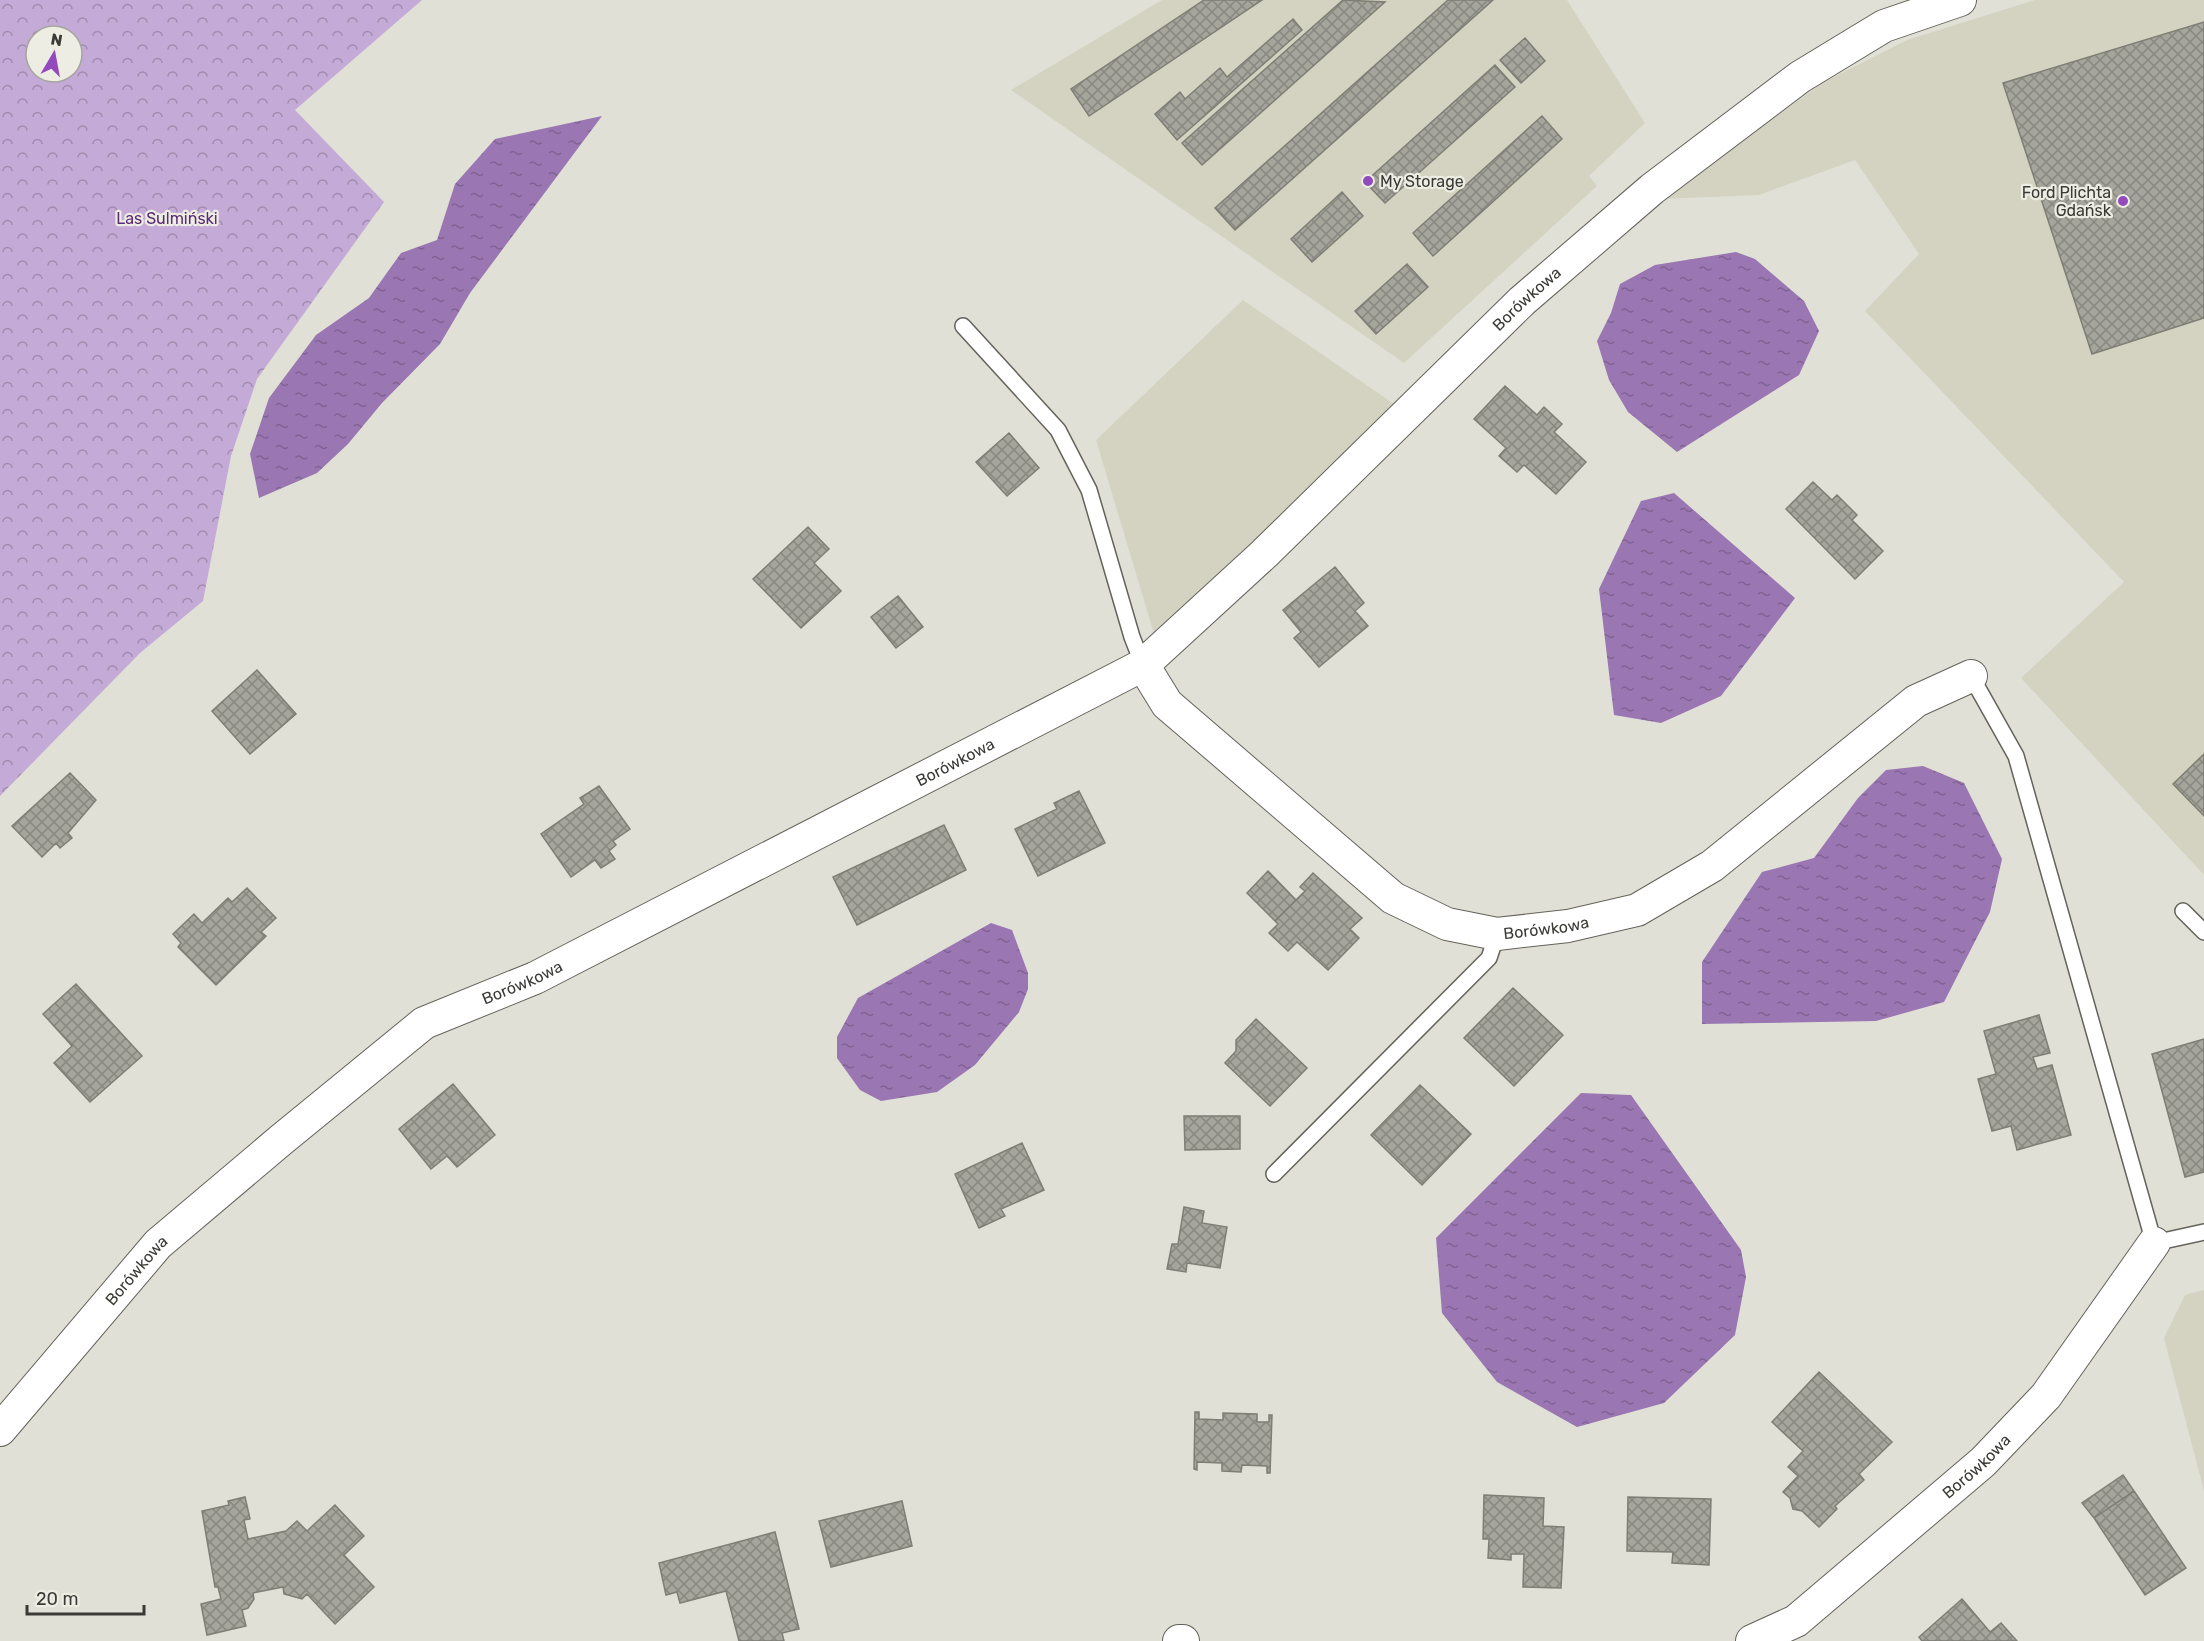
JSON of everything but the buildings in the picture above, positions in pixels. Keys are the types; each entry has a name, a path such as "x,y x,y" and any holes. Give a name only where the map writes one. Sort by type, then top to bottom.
{"street":[{"name":"Borówkowa","path":"0,1430 158,1244 424,1023 535,978 1143,665 1264,554 1522,302 1652,189 1800,77 1884,26 1960,0"},
{"name":"Borówkowa","path":"1143,665 1167,704 1393,898 1447,924 1497,934 1568,926 1636,910 1712,866 1916,701 1971,676"},
{"name":"Borówkowa","path":"1752,1641 1796,1621 1983,1462 2046,1396 2154,1243"}],"lane":[{"path":"963,326 1058,430 1089,490 1132,637 1143,665"},
{"path":"1971,676 2016,756 2154,1243 2204,1232"},
{"path":"2183,911 2204,932"},
{"path":"1274,1174 1489,958 1497,934"}],"shaded area":[{"name":"My Storage","path":"1162,0 1567,0 1645,123 1589,176 1597,186 1404,363 1011,90"},
{"path":"2035,0 2204,0 2204,875 2021,678 2124,582 1865,311 1919,254 1855,160 1759,195 1663,199 1822,83 1907,40"},
{"path":"1243,300 1397,406 1155,637 1096,440"},
{"path":"2204,1290 2204,1491 2164,1338 2185,1295"}],"green space":[{"name":"Las Sulmiński","path":"0,0 422,0 295,110 384,202 257,379 231,456 203,601 140,653 0,796"}],"water":[{"path":"602,116 470,293 440,344 382,403 348,444 317,473 259,498 250,454 269,398 316,335 369,298 401,253 437,240 455,184 495,139"},
{"path":"1736,252 1755,259 1804,301 1819,331 1799,375 1677,452 1628,412 1609,380 1597,341 1611,313 1620,284 1655,265"},
{"path":"1674,493 1795,598 1721,696 1661,723 1614,715 1599,589 1641,501"},
{"path":"1923,766 1964,783 2002,859 1990,912 1944,1002 1876,1021 1702,1024 1702,962 1762,872 1814,858 1858,798 1886,770"},
{"path":"991,923 1012,930 1028,973 1028,989 1019,1012 975,1065 937,1092 881,1101 860,1090 837,1058 837,1037 858,998"},
{"path":"1581,1093 1631,1095 1741,1250 1746,1277 1735,1335 1664,1403 1577,1427 1497,1382 1442,1313 1436,1238"}],"place":[{"name":"My Storage","path":"1368,181"},
{"name":"Ford Plichta Gdańsk","path":"2123,201"}]}
